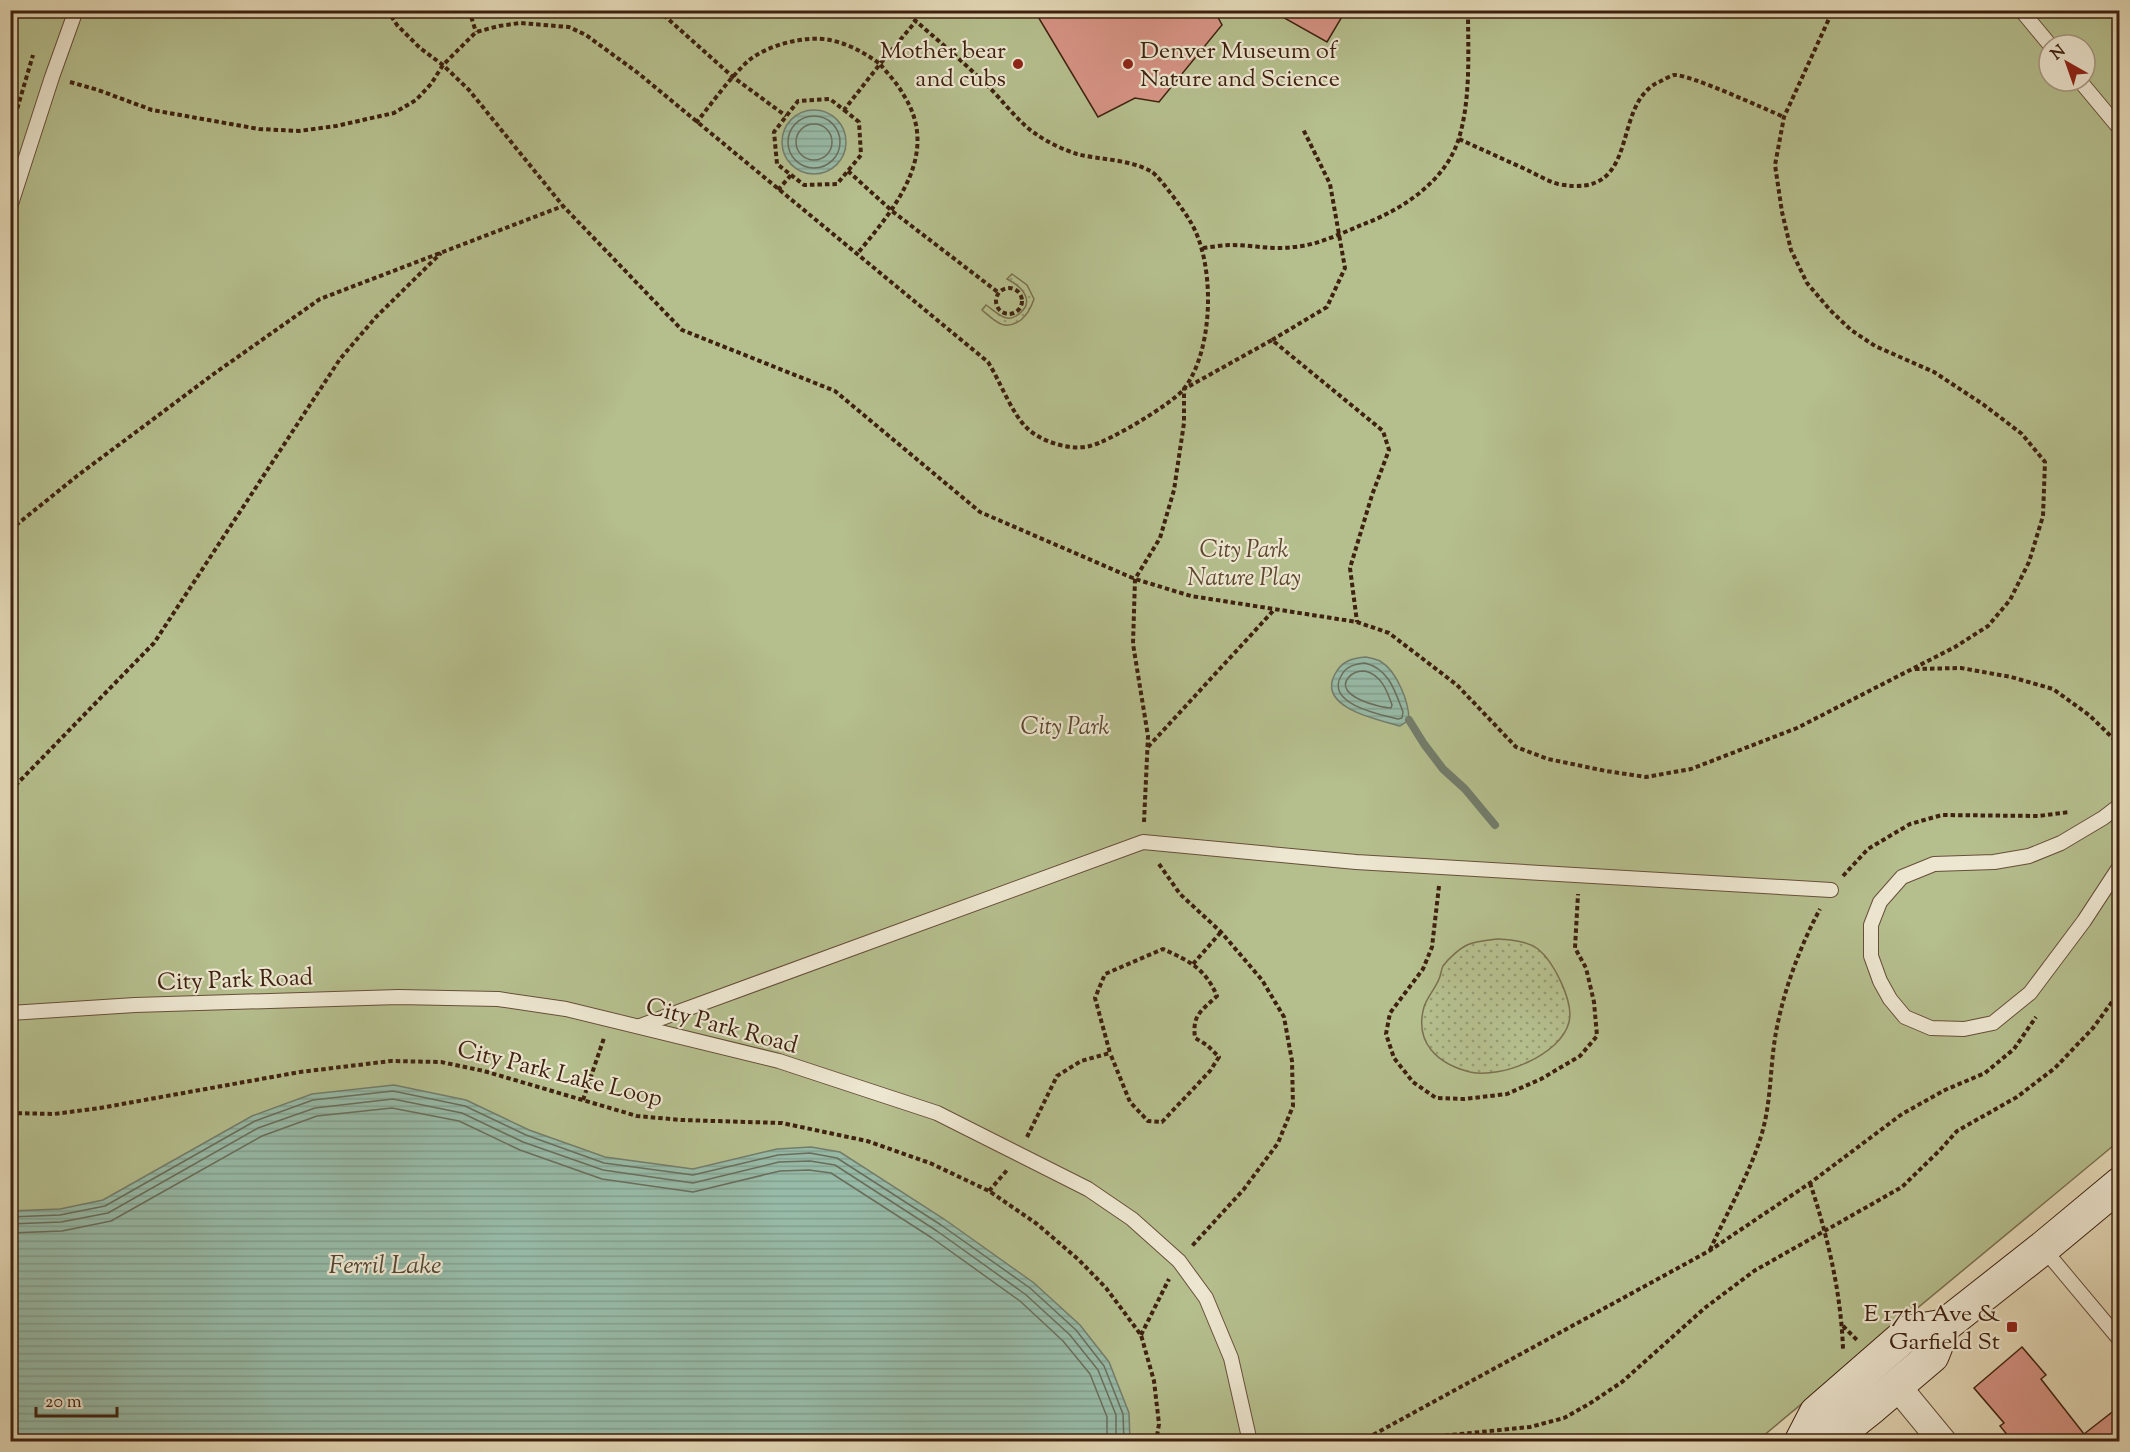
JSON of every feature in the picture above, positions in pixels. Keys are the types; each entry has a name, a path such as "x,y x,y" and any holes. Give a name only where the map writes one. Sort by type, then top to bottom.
{"main road":[{"path":"1801,1442 1816,1413 1910,1332 1944,1326 2120,1184"},
{"path":"1824,1442 1833,1438 1932,1356 1944,1326"}],"street":[{"path":"1896,1385 1943,1442"}],"lane":[{"path":"10,207 76,10"},
{"path":"2021,10 2040,33"},
{"path":"2090,93 2120,129"},
{"path":"2120,805 2061,843 2029,856 1994,862 1934,864 1902,877 1880,902 1871,925 1870,956 1880,981 1890,999 1905,1017 1931,1028 1964,1029 1993,1023 2030,993 2084,921 2120,866"},
{"path":"640,1026 1143,842 1356,862 1831,890"},
{"name":"City Park Road","path":"10,1013 135,1005 398,997 498,999 566,1009 779,1061 937,1113 1088,1189 1132,1219 1179,1261 1206,1298 1231,1358 1250,1442"},
{"path":"2043,1248 2120,1340"}],"path":[{"path":"387,10 397,25 420,48 443,65 469,90 563,206 682,330 835,392 980,512 1135,579 1191,596 1357,622 1389,633 1457,685 1516,747 1548,759 1646,777 1691,769 1797,728 1955,647 1988,626 2010,600 2029,562 2043,516 2045,462 2022,434 1984,405 1934,372 1875,346 1851,330 1830,310 1808,283 1791,250 1782,212 1775,165 1784,117 1833,10"},
{"path":"469,10 476,32"},
{"path":"658,10 733,77 786,116"},
{"path":"903,10 988,86 1035,134 1075,153 1130,164 1153,172 1191,222 1203,248 1209,306 1196,365 1184,389"},
{"path":"1203,248 1230,245 1268,249 1297,247 1378,219 1409,201 1431,183 1448,163 1459,138 1466,103 1468,10"},
{"path":"844,110 916,21"},
{"path":"52,77 98,90 152,110 259,129 299,131 336,126 394,113 416,100 431,84 443,65 476,32 520,23 569,27 586,35 609,51 657,89 988,362 1014,411 1027,429 1044,441 1076,447 1090,446 1167,405 1184,389 1327,307 1345,268 1330,184 1303,129"},
{"path":"696,123 748,61 768,48 789,42 828,39 864,52 880,64 904,94 912,110 918,140 907,183 892,211 857,254"},
{"path":"10,132 33,55"},
{"path":"1459,138 1556,183 1577,186 1595,182 1609,174 1620,157 1630,118 1641,96 1655,83 1674,75 1695,80 1784,117"},
{"path":"830,99 859,122 861,155 837,184 804,185 777,164 774,132 786,116 798,101 830,99"},
{"path":"848,171 892,211 999,293"},
{"path":"778,190 791,175"},
{"path":"10,530 77,476 196,387 320,299 563,206"},
{"path":"10,790 154,643 340,359 376,317 441,253"},
{"path":"1006,288 1016,290 1021,298 1018,308 1011,313 1003,312 997,305 996,298 999,293 1006,288"},
{"path":"1272,340 1383,431 1389,450 1372,495 1350,568 1357,622"},
{"path":"1147,748 1274,610"},
{"path":"1913,669 1961,668 2011,677 2053,690 2089,715 2120,744"},
{"path":"1438,867 1437,911 1432,947 1423,969 1390,1012 1386,1034 1394,1058 1413,1082 1436,1098 1464,1099 1507,1094 1541,1080 1580,1056 1597,1036 1594,1002 1586,968 1575,948 1577,875"},
{"path":"1193,964 1221,932"},
{"path":"1163,948 1193,964 1213,987 1217,996 1201,1011 1193,1024 1195,1038 1220,1057 1210,1071 1162,1122 1149,1121 1130,1102 1110,1053 1095,998 1106,974 1163,948"},
{"path":"1408,1442 1431,1437 1530,1427 1564,1418 1588,1404 1622,1382 1706,1307 1754,1271 1902,1187 1957,1131 2017,1096 2055,1068 2092,1028 2120,991"},
{"path":"583,1100 611,1020"},
{"path":"989,1191 1008,1169 1036,1122 1057,1076 1081,1061 1110,1053"},
{"name":"City Park Lake Loop","path":"10,1113 54,1114 300,1072 392,1061 441,1062 484,1071 637,1116 681,1120 782,1123 867,1141 930,1163 989,1191 1037,1224 1079,1260 1106,1288 1141,1335 1154,1381 1159,1424 1156,1442"},
{"path":"1360,1442 1709,1251 1810,1183 1902,1114"},
{"path":"1810,1183 1826,1231 1842,1326"},
{"path":"1141,1335 1179,1261"}],"green space":[{"name":"City Park","path":"10,11 2119,11 2119,1141 1757,1441 11,1441"},
{"path":"1012,274 1027,285 1034,299 1029,311 1021,320 1005,325 1000,324 982,310 986,305 1002,316 1010,318 1022,311 1027,301 1018,286 1007,279"},
{"path":"1498,939 1529,944 1544,955 1566,994 1569,1004 1569,1022 1564,1034 1555,1045 1528,1062 1497,1072 1470,1072 1448,1064 1431,1050 1422,1031 1424,1007 1440,977 1443,966 1454,954 1471,944"}],"water":[{"path":"814,110 832,115 837,119 841,124 846,142 841,160 837,165 832,169 814,174 796,169 791,165 787,160 782,142 787,124 791,119 796,115"},
{"path":"1366,657 1378,660 1397,679 1407,705 1409,720 1400,726 1366,716 1342,704 1334,696 1332,686 1335,674 1341,666 1356,658"},
{"name":"Ferril Lake","path":"394,1085 466,1100 529,1130 605,1157 693,1169 777,1149 811,1147 840,1152 944,1219 1034,1283 1080,1325 1109,1362 1129,1413 1130,1441 11,1441 11,1211 60,1209 103,1200 252,1116 312,1094"}],"building":[{"name":"Denver Museum of Nature and Science","path":"1034,10 1214,10 1222,25 1159,102 1135,98 1098,117"},
{"name":"Denver Museum of Nature and Science","path":"1270,10 1346,10 1327,42"},
{"path":"2022,1347 2046,1375 2041,1379 2084,1434 2120,1406 2120,1442 2013,1442 2000,1426 2004,1423 1974,1388"}],"waterway":[{"path":"1409,720 1443,769 1465,789 1495,825"}],"place":[{"name":"Mother bear and cubs","path":"1018,64"},
{"name":"Denver Museum of Nature and Science","path":"1128,64"},
{"name":"E 17th Ave & Garfield St","path":"2012,1327"}],"park label":[{"name":"City Park Nature Play","path":"1244,563"}]}
